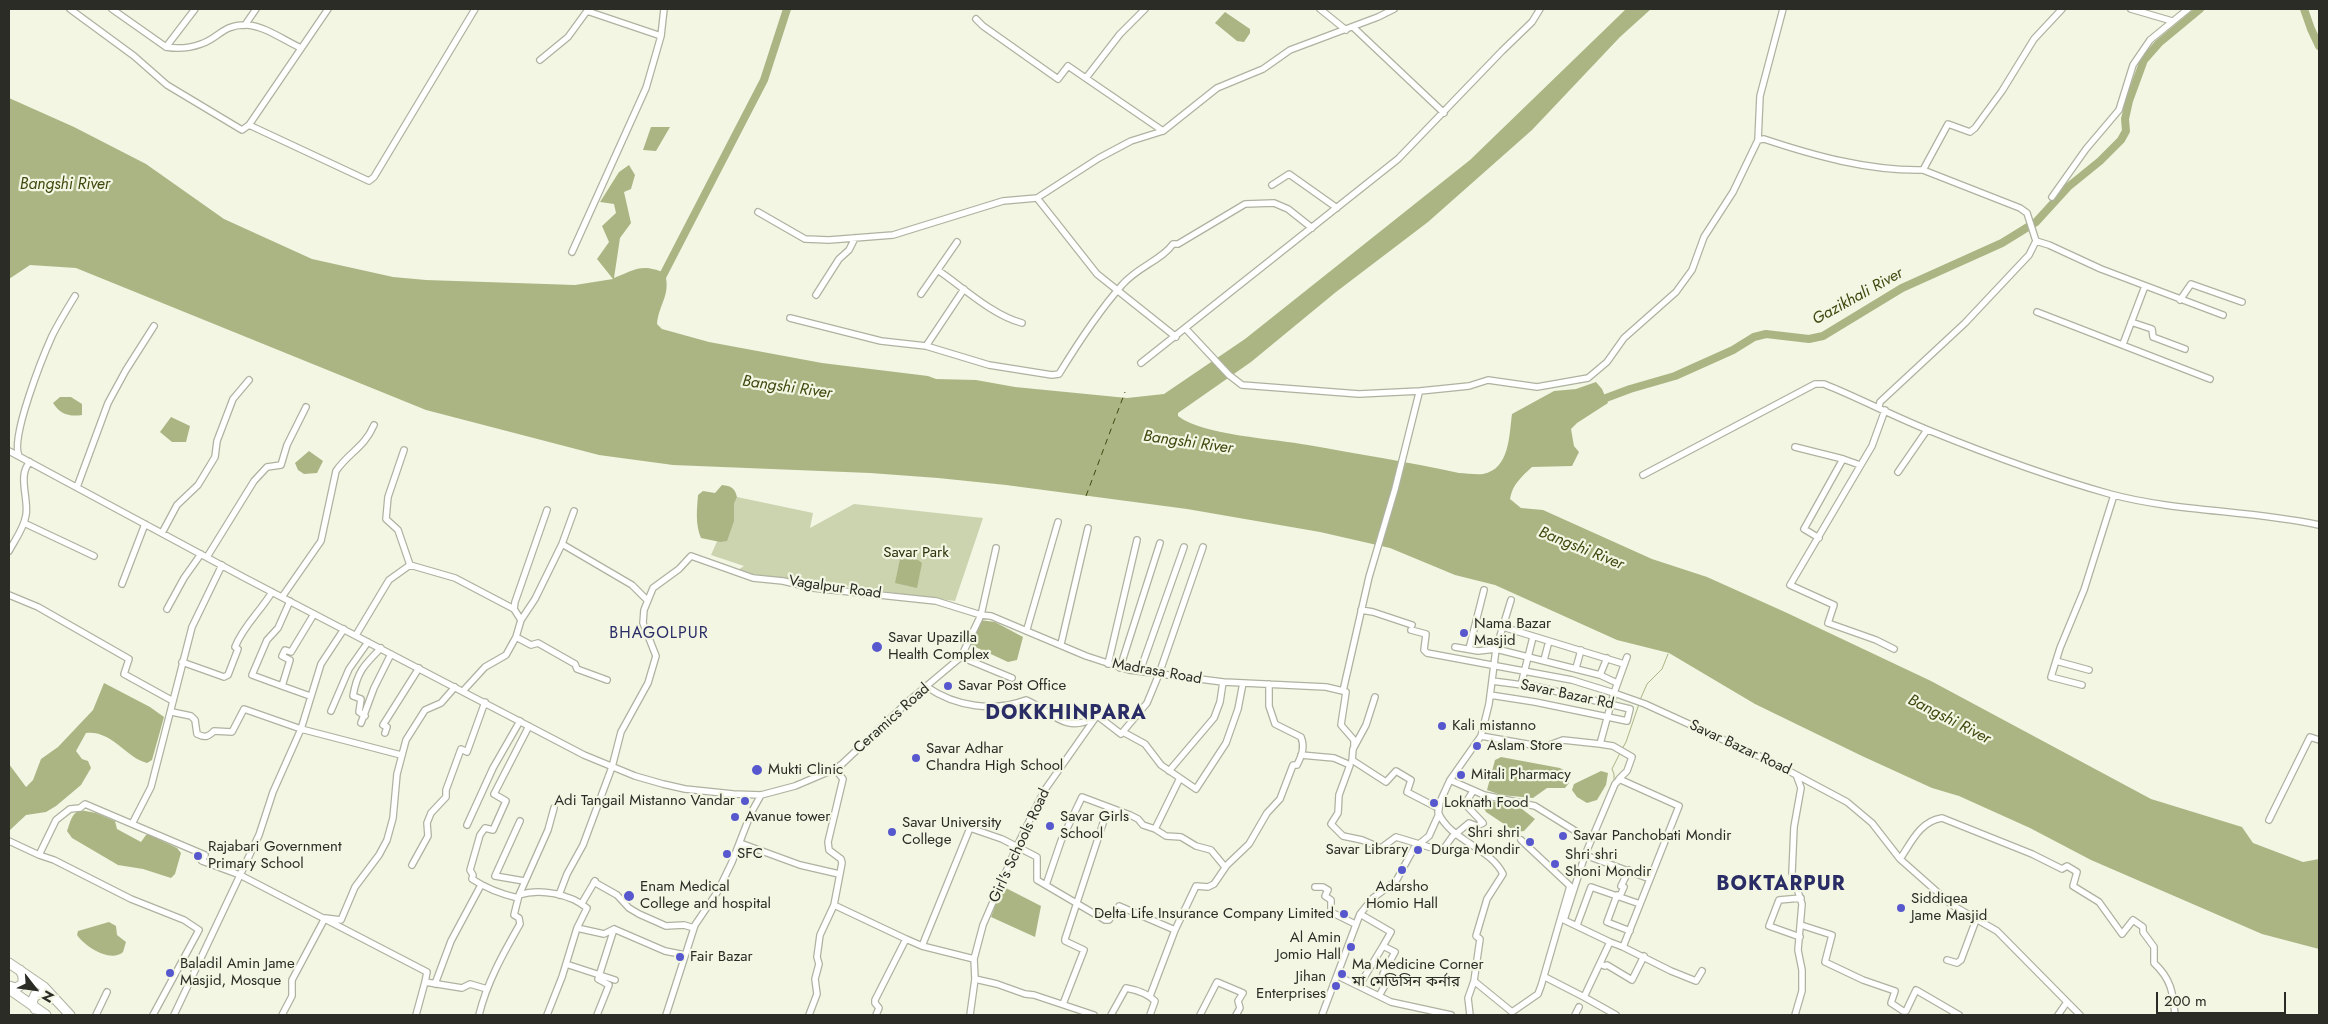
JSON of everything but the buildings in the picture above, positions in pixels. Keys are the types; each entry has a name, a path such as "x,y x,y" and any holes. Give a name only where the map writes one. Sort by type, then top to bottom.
{"highway":[{"path":"9,963 44,987 70,1015"},
{"path":"9,987 16,988 23,984 23,976 20,970"},
{"path":"9,987 35,1009 46,1015"},
{"path":"35,1009 32,1005 32,998 39,993 49,997 61,1006"}],"street":[{"path":"70,9 134,56 167,85 242,130 249,125 328,9"},
{"path":"112,9 166,47 177,49 202,44 223,29 245,25 254,26 302,48"},
{"path":"166,47 195,9"},
{"path":"245,25 256,9"},
{"path":"249,125 369,180 374,178 475,9"},
{"path":"572,252 646,88 661,36 664,9"},
{"path":"1086,78 1120,34 1145,9"},
{"path":"1320,9 1346,30"},
{"path":"758,212 805,239 855,238 892,235 1004,201 1037,198 1115,149 1131,141 1163,131 1217,88 1263,70 1290,50 1346,30 1394,9"},
{"path":"1141,364 1398,159 1532,22 1540,9"},
{"path":"1186,329 1229,375 1242,385 1249,386 1359,394 1469,386 1488,380 1544,386 1588,378 1600,370 1624,338 1661,308 1685,281 1692,270 1704,237 1732,192 1758,140 1760,96 1784,9"},
{"path":"1923,170 1948,124 1970,132 1975,128 2002,91 2034,39 2062,9"},
{"path":"2131,9 2172,21"},
{"path":"2052,198 2086,149 2119,110 2134,65 2150,40 2188,9"},
{"path":"540,60 568,37 587,10 661,36"},
{"path":"976,19 983,26 1058,79 1068,66 1163,131"},
{"path":"1353,27 1444,113"},
{"path":"1758,140 1764,139 1850,163 1907,170 1923,170 2020,208 2027,213 2036,241 2030,255 1965,323 1880,402 1882,408 1872,446 1790,586 1834,605 1828,623 1876,640 1894,649"},
{"path":"1272,185 1289,174 1337,208"},
{"path":"1037,198 1097,274 1176,337"},
{"path":"790,318 881,341 926,346 989,365 1052,375 1059,374 1100,311 1121,285 1142,267 1167,253 1173,244 1186,240 1246,204 1274,203 1288,209 1312,228"},
{"path":"816,295 839,259 849,250 855,238"},
{"path":"2036,241 2049,244 2075,258 2223,315"},
{"path":"921,294 939,271 957,242"},
{"path":"939,271 1013,321 1022,323"},
{"path":"2180,300 2191,284 2242,302"},
{"path":"2123,344 2145,286"},
{"path":"926,346 964,289"},
{"path":"20,456 17,445 26,404 52,336 75,296"},
{"path":"2037,312 2210,379"},
{"path":"2131,322 2152,329 2153,337 2185,349"},
{"path":"77,487 108,403 154,326"},
{"path":"162,533 177,505 198,485 215,457 217,441 233,399 249,380"},
{"path":"1643,475 1815,384 1824,384 1882,408 1927,430 2020,464 2114,495 2165,504 2292,519 2319,525"},
{"path":"1420,391 1416,399 1395,489 1361,610 1345,691 1341,725 1354,740 1354,747 1351,762 1339,795 1338,813 1331,824 1338,833 1381,848 1396,837 1442,851 1456,834 1469,823 1477,826 1483,823 1465,804 1473,791"},
{"path":"167,609 184,578 204,556 254,481 267,467 281,465 287,445 306,408"},
{"path":"282,597 321,542 336,471 341,463 368,439 374,425"},
{"path":"1898,472 1927,430"},
{"path":"1795,447 1860,465"},
{"name":"Ceramics Road","path":"9,450 222,566 584,755 612,767 685,789 761,795 808,782 835,769 911,699 927,688 961,657 981,615 996,548"},
{"path":"404,450 388,497 386,519 398,530 410,565"},
{"path":"1819,538 1804,529 1843,459"},
{"path":"9,551 24,523 27,503 24,473 30,462"},
{"path":"2082,686 2051,677 2084,590 2114,495"},
{"path":"514,609 532,548 547,510"},
{"path":"463,691 485,667 506,655 516,637 521,620 535,599 562,544 574,511"},
{"path":"1027,629 1058,522"},
{"path":"24,523 94,556"},
{"path":"122,584 145,524"},
{"path":"1061,644 1088,528"},
{"path":"1108,664 1137,540"},
{"path":"1120,668 1160,543"},
{"path":"559,895 567,874 583,845 612,767 621,732 648,683 656,656 643,623 647,600 632,585 562,544"},
{"path":"1140,671 1184,547"},
{"path":"927,688 959,704 996,707 1026,700 1062,721 1077,726 1098,716 1117,733 1121,734 1147,703 1203,547"},
{"name":"Vagalpur Road","path":"647,600 653,588 679,569 691,556 753,578 782,581 813,588 936,601 981,615"},
{"path":"410,565 455,578 514,609 521,620"},
{"path":"356,635 389,580 410,565"},
{"path":"132,824 151,787 172,712 182,662 192,627 222,566"},
{"path":"1469,649 1484,590"},
{"path":"182,662 224,677 228,675 238,649 235,647 241,633 254,615 258,614 272,592"},
{"path":"9,595 38,607 129,659 124,674 173,701"},
{"path":"1322,1015 1360,914 1373,898 1396,881 1414,848 1429,836 1450,780 1481,736 1490,696 1496,649 1511,600"},
{"path":"290,601 278,628 267,640 252,675 310,696"},
{"path":"1361,610 1373,612 1426,634 1424,650 1427,653 1494,665"},
{"path":"282,686 290,660 282,656 285,650 291,652 314,614"},
{"name":"Madrasa Road","path":"981,615 991,616 1027,629 1120,668 1223,682 1326,687 1345,691"},
{"path":"1503,627 1624,664"},
{"path":"174,1015 210,935 259,835 273,792 301,729 310,696 327,652 331,650 344,629"},
{"path":"516,637 531,645 538,644 575,664 577,668 607,680"},
{"path":"1521,685 1533,637"},
{"path":"1544,660 1549,641"},
{"path":"332,711 349,669 368,642"},
{"name":"Savar Bazar Rd","path":"1455,647 1496,649 1528,656 1600,675 1617,683"},
{"path":"365,716 359,712 361,699 354,696 355,685 362,667 381,648"},
{"path":"1576,668 1581,650"},
{"path":"360,723 365,716 374,688 391,654"},
{"path":"961,657 1012,678"},
{"path":"1600,744 1626,657"},
{"path":"1600,675 1606,658"},
{"path":"2056,661 2089,670"},
{"name":"Savar Bazar Road","path":"1494,665 1572,680 1636,700 1772,762 1848,802 1862,813 1900,859 1952,905 1997,932 2080,1015"},
{"path":"386,733 387,727 382,725 395,708 419,668"},
{"name":"Savar Bazar Rd","path":"1492,681 1521,685 1630,709 1627,721 1608,718"},
{"path":"1169,771 1214,718 1220,702 1223,682"},
{"path":"1123,732 1144,744 1169,771 1196,789 1226,743 1238,709 1243,683"},
{"path":"1150,996 1196,886 1208,887 1214,884 1225,867 1249,844 1266,813 1280,799 1293,765 1297,765 1302,755 1304,744 1301,737 1274,724 1269,706 1269,684"},
{"path":"325,918 335,921 340,920 355,887 380,855 387,840 393,818 397,774 406,740 425,710 441,702 455,687"},
{"path":"1490,696 1535,702 1608,718"},
{"path":"1354,747 1366,725 1375,697"},
{"path":"412,865 428,836 427,824 431,813 446,797 446,790 460,749 467,752 485,702"},
{"path":"172,712 191,716 195,720 197,734 204,737 214,731 232,732 244,709 301,729 401,755"},
{"name":"Girl's Schools Road","path":"970,1015 975,979 974,959 983,925 1017,846 1044,792 1096,717"},
{"path":"468,825 488,778 520,721"},
{"path":"529,726 494,794 506,801 493,830 485,828 480,835 470,870 472,879 494,892 519,896 527,892 568,896 587,908 577,928 562,977 546,1015"},
{"path":"1481,736 1544,747 1549,747 1563,740 1600,744 1613,746 1632,757 1627,771 1615,784 1585,855 1564,920 1644,956 1659,966 1696,981 1702,971"},
{"path":"2269,820 2310,737 2319,740"},
{"path":"1302,755 1334,758 1351,762 1386,782 1396,771 1410,780 1407,792 1438,810 1444,822 1456,834 1486,854 1503,874 1487,899 1476,936 1480,939 1474,982 1468,998 1470,1015"},
{"path":"809,1015 817,994 815,979 820,964 817,957 820,935 834,904 841,859 829,850 828,842 843,784 843,779 835,769"},
{"path":"1795,1015 1802,990 1802,970 1798,950 1801,925 1801,898 1792,873 1794,827 1801,788 1796,775"},
{"path":"1154,829 1180,778"},
{"path":"1450,780 1473,791 1535,806 1576,832"},
{"path":"1619,780 1680,806 1624,947"},
{"path":"666,1015 694,928 718,891 740,843 750,813 761,795"},
{"path":"1046,885 1062,841 1082,797 1130,815 1143,825 1166,836 1181,837 1196,846 1211,850 1225,867"},
{"path":"39,855 56,820 70,808 80,808 85,804 205,854 202,861 240,875 427,972 416,1015"},
{"path":"479,1015 496,965 520,924 520,918 514,915 519,896 554,808"},
{"path":"1063,1004 1084,952 1084,949 1065,940 1075,902 1108,808"},
{"path":"1900,859 1925,825 1942,818 2032,854 2062,869 2067,866 2075,870 2077,872 2073,886 2099,902 2122,934 2133,920 2143,927 2143,932 2154,947 2154,962 2167,976 2172,991 2175,1015"},
{"path":"520,821 495,876 524,881"},
{"path":"922,946 970,828 1017,846 1036,857 1036,878 1107,921 1119,906 1176,930"},
{"path":"1474,982 1512,1014 1538,994 1545,977 1570,886 1521,840"},
{"path":"9,841 54,860 131,899 184,920 210,935"},
{"path":"740,843 800,865 839,874"},
{"path":"1585,855 1650,879"},
{"path":"1629,870 1622,886 1624,887 1607,922 1630,931"},
{"path":"582,904 595,881 639,914 666,926 684,925 694,928"},
{"path":"435,984 454,933 481,885"},
{"path":"1315,887 1323,887 1328,890 1325,896 1331,900 1331,912 1356,924"},
{"path":"1577,925 1591,887 1640,904"},
{"path":"1800,937 1769,926 1779,900 1801,898"},
{"path":"834,904 922,946 974,959"},
{"path":"1358,986 1392,932 1360,914"},
{"path":"282,1015 292,996 292,980 325,918"},
{"path":"1948,960 1957,963 1961,960 1976,920"},
{"path":"1801,925 1832,935 1825,962 1854,976 1895,991 1891,1003 1903,1011 1906,1011 1916,990 1959,1015"},
{"path":"577,928 604,934 614,929 665,951 685,955"},
{"path":"597,1015 609,985 598,979 614,929"},
{"path":"153,1015 199,930"},
{"path":"876,1015 879,1008 875,1000 906,939"},
{"path":"1584,997 1610,942"},
{"path":"1379,996 1389,978 1383,974 1395,952 1383,946"},
{"path":"1600,964 1607,965 1632,980 1644,956"},
{"path":"566,964 615,980"},
{"path":"1338,976 1391,1002 1450,1015"},
{"path":"1545,977 1616,1015"},
{"path":"975,979 1034,995 1094,1015"},
{"path":"425,982 462,988 470,984 487,989"},
{"path":"1200,1015 1217,982 1243,993 1238,1001 1240,1008 1236,1015"},
{"path":"1111,1015 1126,988 1143,992 1155,1001 1150,1015"},
{"path":"96,1015 107,992"},
{"path":"2058,1015 2067,1002"},
{"path":"1575,1015 1579,1007"}],"green space":[{"name":"Savar Park","path":"737,497 813,513 810,528 854,504 983,518 955,601 799,580 797,584 776,577 735,572 744,566 711,555"}],"water":[{"name":"Bangshi River","path":"1626,9 1651,9 1620,37 1532,130 1428,222 1336,292 1251,362 1178,413 1178,416 1204,428 1221,432 1308,445 1459,473 1483,474 1492,471 1503,458 1509,441 1512,414 1554,391 1576,389 1596,382 1602,389 1608,403 1571,429 1574,446 1579,452 1572,466 1532,467 1518,481 1511,494 1510,499 1521,508 1543,510 1652,559 1707,577 1785,612 1931,681 2151,799 2242,827 2253,843 2303,862 2319,859 2319,949 2262,934 2091,860 2030,828 1959,796 1932,788 1755,704 1669,653 1617,640 1495,585 1455,575 1390,548 1320,532 1187,509 1006,485 870,473 673,465 599,455 426,410 76,268 30,265 9,279 9,98 74,127 146,164 224,219 312,259 393,277 426,280 575,285 613,279 597,259 609,242 602,226 616,213 614,204 600,202 619,172 629,165 635,175 631,189 624,192 631,223 620,238 614,278 633,270 644,268 665,273 667,288 657,324 662,329 709,342 822,363 928,376 936,379 976,380 1015,387 1127,398 1164,394 1245,339 1470,160"},
{"path":"1225,12 1250,29 1250,33 1244,42 1237,41 1215,23"},
{"path":"651,127 670,127 656,151 643,150"},
{"path":"60,397 71,397 82,404 82,415 73,416 59,410 53,403"},
{"path":"171,417 190,426 186,442 172,442 160,432"},
{"path":"309,451 323,461 317,473 304,474 298,470 295,463"},
{"path":"722,485 732,488 737,497 734,504 734,521 727,541 720,542 701,538 697,522 697,511 698,495 703,491 715,493"},
{"path":"900,559 918,560 922,563 917,588 895,583"},
{"path":"980,620 995,622 1023,637 1017,660 1008,662 969,644"},
{"path":"104,683 150,707 164,717 152,760 147,763 139,760 104,736 86,733 76,751 82,759 88,761 91,768 81,785 46,812 26,815 9,831 9,764 26,787 33,780 41,759 58,747 93,710"},
{"path":"1501,757 1560,768 1567,772 1566,778 1569,783 1565,788 1547,788 1533,798 1501,795 1487,790 1495,760"},
{"path":"1601,771 1608,773 1606,785 1597,800 1587,803 1577,797 1572,790 1574,784"},
{"path":"1487,800 1522,809 1535,819 1524,831 1516,832 1486,812 1482,805"},
{"path":"80,810 96,813 115,821 117,829 141,842 146,835 150,835 177,848 181,853 175,874 171,878 143,869 118,865 72,838 67,831 73,816"},
{"path":"1002,886 1041,906 1035,937 991,917"},
{"path":"109,922 116,926 117,935 126,942 123,952 118,955 105,955 98,952 77,935 78,931"}],"waterway":[{"path":"660,281 764,80 787,9"},
{"name":"Gazikhali River","path":"1598,401 1630,389 1675,376 1733,350 1754,337 1766,334 1809,339 1823,336 1902,288 2002,243 2036,222 2068,187 2100,161 2121,140 2126,131 2125,119 2129,101 2144,60 2159,43 2200,9"},
{"name":"Gazikhali River","path":"2304,9 2319,46"},
{"path":"1640,700 1647,684 1662,669 1668,654"},
{"path":"1622,749 1639,704"},
{"path":"1614,781 1612,769 1620,753"},
{"path":"1548,973 1555,947"}],"ferry route":[{"path":"1086,496 1125,392"}],"place":[{"name":"Nama Bazar Masjid","path":"1464,633"},
{"name":"Savar Upazilla Health Complex","path":"877,647"},
{"name":"Savar Post Office","path":"948,686"},
{"name":"Kali mistanno","path":"1442,726"},
{"name":"Aslam Store","path":"1477,746"},
{"name":"Savar Adhar Chandra High School","path":"916,758"},
{"name":"Mukti Clinic","path":"757,770"},
{"name":"Mitali Pharmacy","path":"1461,775"},
{"name":"Adi Tangail Mistanno Vandar","path":"745,801"},
{"name":"Loknath Food","path":"1434,803"},
{"name":"Avanue tower","path":"735,817"},
{"name":"Savar Girls School","path":"1050,826"},
{"name":"Savar University College","path":"892,832"},
{"name":"Savar Panchobati Mondir","path":"1563,836"},
{"name":"Shri shri Durga Mondir","path":"1530,842"},
{"name":"Savar Library","path":"1418,850"},
{"name":"SFC","path":"727,854"},
{"name":"Rajabari Government Primary School","path":"198,856"},
{"name":"Shri shri Shoni Mondir","path":"1555,864"},
{"name":"Adarsho Homio Hall","path":"1402,870"},
{"name":"Enam Medical College and hospital","path":"629,896"},
{"name":"Siddiqea Jame Masjid","path":"1901,908"},
{"name":"Delta Life Insurance Company Limited","path":"1344,914"},
{"name":"Al Amin Jomio Hall","path":"1351,947"},
{"name":"Fair Bazar","path":"680,957"},
{"name":"Baladil Amin Jame Masjid, Mosque","path":"170,973"},
{"name":"Ma Medicine Corner মা মেডিসিন কর্নার","path":"1342,974"},
{"name":"Jihan Enterprises","path":"1336,986"}],"district":[{"name":"BHAGOLPUR","path":"659,634"},
{"name":"DOKKHINPARA","path":"1066,714"},
{"name":"BOKTARPUR","path":"1781,885"}]}
